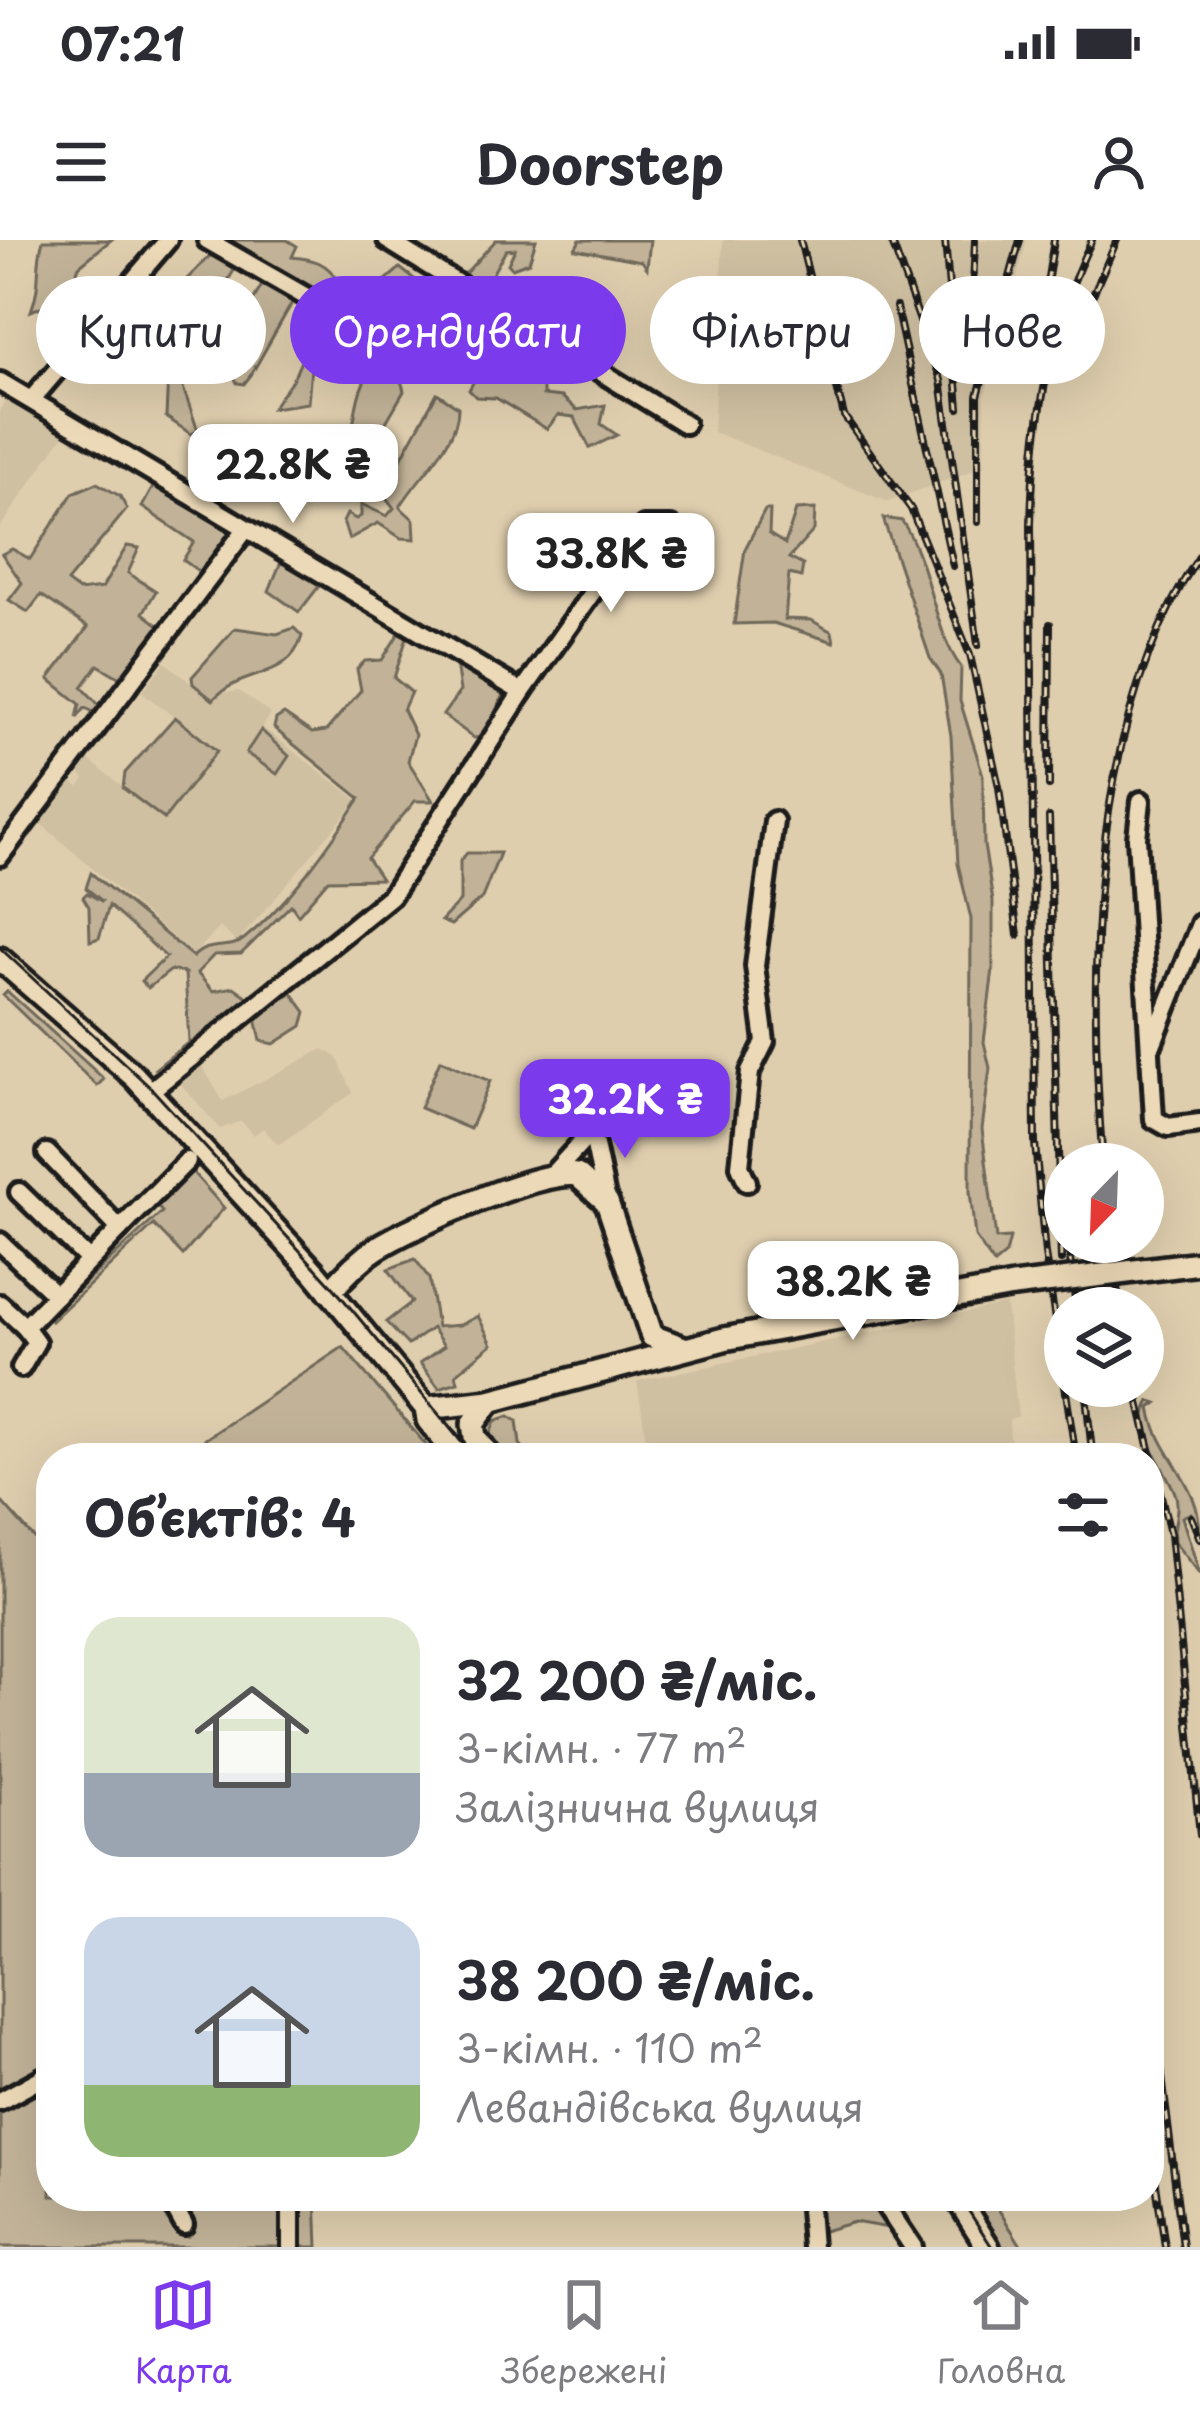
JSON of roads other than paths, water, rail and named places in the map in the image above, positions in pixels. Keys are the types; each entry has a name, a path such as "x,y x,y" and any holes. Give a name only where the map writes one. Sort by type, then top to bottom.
{"main road":[{"path":"0,959 149,1092 330,1292 425,1408 428,1420 447,1443"},
{"path":"330,1292 374,1250 412,1228 550,1177 577,1175 608,1202 652,1336"},
{"path":"425,1408 490,1400 686,1348 1013,1286 1200,1263"},
{"path":"652,1336 686,1348"},
{"path":"634,1363 652,1336"},
{"path":"480,1443 473,1424 490,1400"},
{"path":"965,2211 988,2247"}],"street":[{"path":"32,399 168,240"},
{"path":"207,240 290,288"},
{"path":"387,240 446,276"},
{"path":"0,382 521,692"},
{"path":"620,384 685,424"},
{"path":"149,1092 391,896 521,692 532,685 627,543 644,526 671,527"},
{"path":"0,856 246,529"},
{"path":"1141,802 1137,838 1154,1119 1168,1126 1200,1124"},
{"path":"746,1182 740,1166 750,1072 764,1042 755,966 774,820"},
{"path":"1149,1051 1200,924"},
{"path":"550,1177 592,1131 608,1202"},
{"path":"47,1153 120,1229"},
{"path":"25,1327 187,1162"},
{"path":"19,1192 89,1260"},
{"path":"0,1242 56,1295"},
{"path":"0,1304 36,1342 21,1368"},
{"path":"0,2101 36,2081"},
{"path":"176,2211 184,2225"},
{"path":"291,2211 291,2247"},
{"path":"809,2211 812,2247"},
{"path":"889,2211 913,2247"}],"tram line":[{"path":"0,948 152,1089 334,1288 463,1443"},
{"path":"969,2211 992,2247"}],"railway":[{"path":"800,240 844,416 911,509 970,655 999,787 1018,935"},
{"path":"891,240 941,380 978,645"},
{"path":"945,240 959,408"},
{"path":"974,276 975,240"},
{"path":"978,522 978,396 1020,240"},
{"path":"1048,276 1054,240"},
{"path":"1074,1443 1045,1254 1035,1143 1031,525 1046,379 1064,308 1092,240"},
{"path":"1101,276 1117,240"},
{"path":"896,307 953,566"},
{"path":"1102,1143 1097,931 1116,769 1136,692 1163,620 1200,555"},
{"path":"1049,786 1050,624"},
{"path":"1049,817 1058,1143"},
{"path":"1071,1263 1073,1287"},
{"path":"1114,1263 1117,1287"},
{"path":"1087,1407 1091,1443"},
{"path":"1140,1407 1148,1443"},
{"path":"1164,1509 1200,1835"},
{"path":"1191,1517 1200,1539"},
{"path":"1164,2092 1183,2247"},
{"path":"1160,2211 1165,2247"}]}
